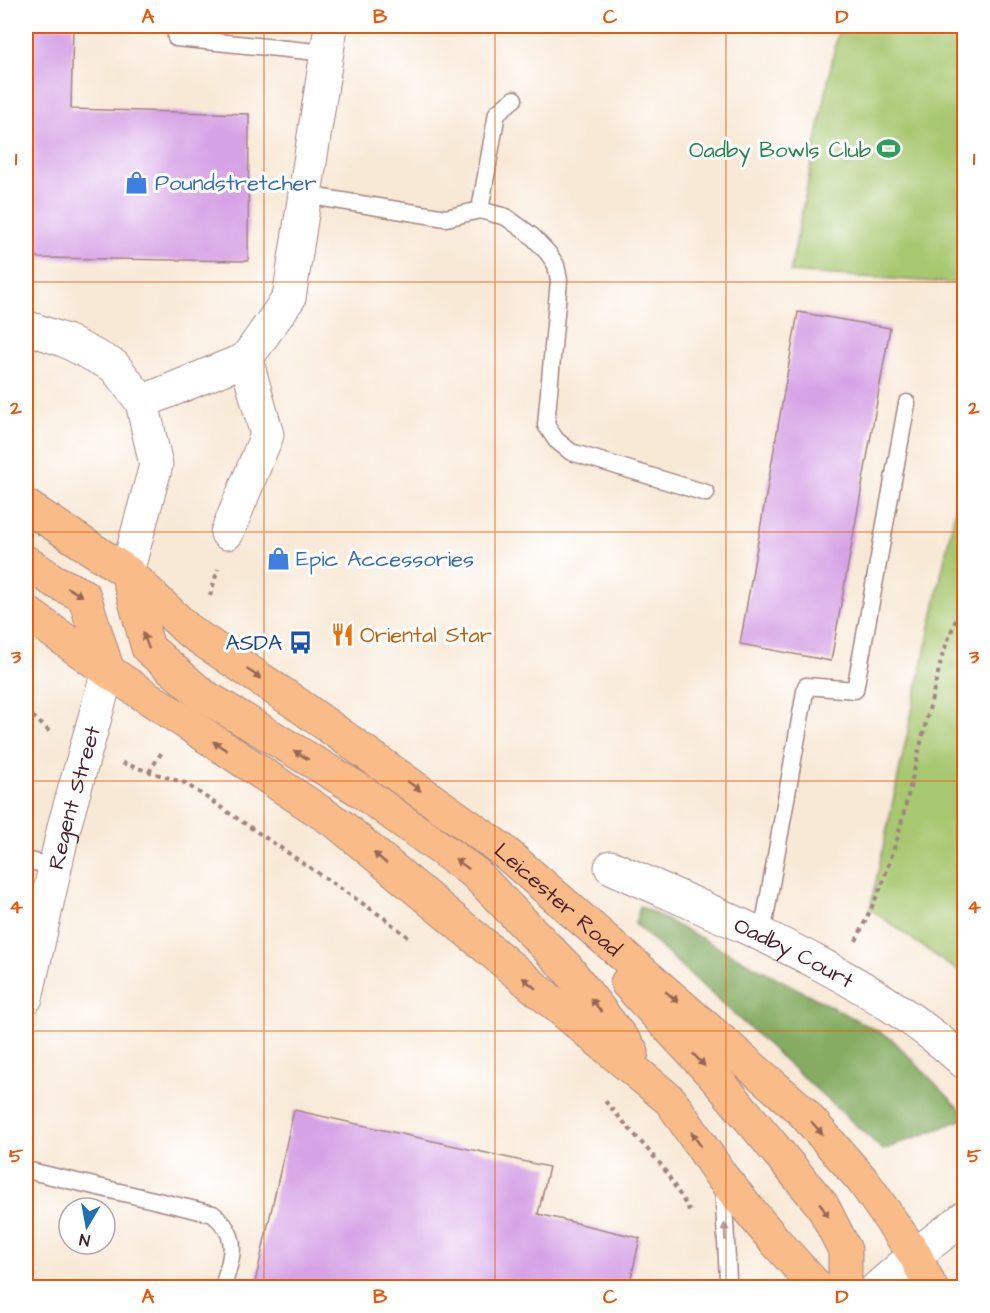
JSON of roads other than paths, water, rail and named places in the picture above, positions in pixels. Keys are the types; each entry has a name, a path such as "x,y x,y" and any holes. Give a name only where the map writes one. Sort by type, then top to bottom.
{"highway":[{"name":"Leicester Road","path":"26,506 127,572 189,631 293,700 501,849 801,1110 863,1181 915,1255 931,1287"},
{"path":"26,562 54,581 84,596 108,671"},
{"path":"108,671 127,572"},
{"path":"127,572 148,648 201,694 358,789 476,874 567,968 671,1101 722,1177 774,1240 818,1287"},
{"path":"26,612 108,671 340,825 671,1101"},
{"path":"501,849 715,1077 822,1205 845,1250 845,1287"},
{"path":"907,1287 915,1255"}],"street":[{"path":"142,402 246,359 289,298 329,39"},
{"path":"26,327 66,341 114,366 142,402 156,465 127,572"},
{"path":"227,533 267,435 246,359"},
{"name":"Regent Street","path":"26,998 41,863 64,827 108,671"},
{"name":"Oadby Court","path":"611,867 762,935 840,974 947,1045 964,1062"},
{"path":"877,1287 964,1218"}],"lane":[{"path":"176,26 176,38 329,39"},
{"path":"480,210 497,112 514,99"},
{"path":"305,195 446,218 480,210 506,217 532,236 556,265 559,280 546,425 556,440 571,452 706,493"},
{"path":"762,935 806,686 855,690 907,403"},
{"path":"26,1170 213,1214 224,1223 231,1235 232,1251 223,1287"},
{"path":"722,1177 728,1279 726,1287"}],"place":[{"name":"Oadby Bowls Club","path":"889,149"},
{"name":"Poundstretcher","path":"137,182"},
{"name":"Epic Accessories","path":"278,558"},
{"name":"Oriental Star","path":"342,634"},
{"name":"ASDA","path":"300,642"}]}
